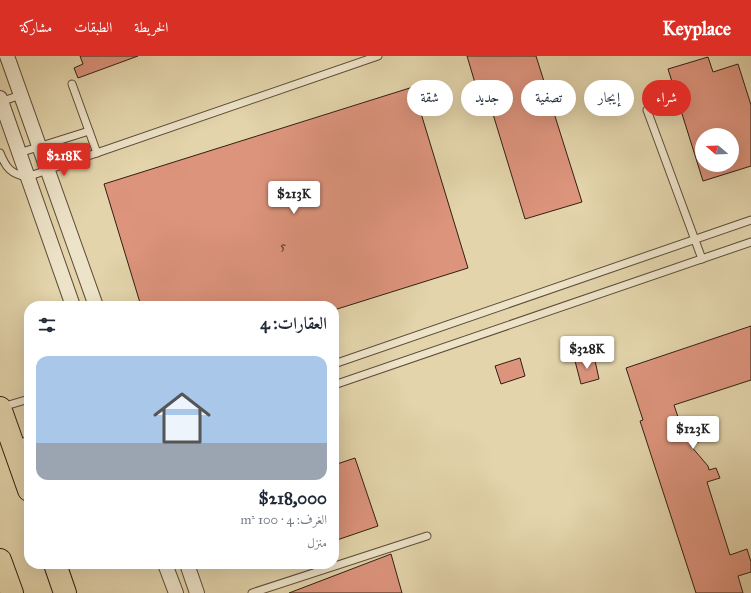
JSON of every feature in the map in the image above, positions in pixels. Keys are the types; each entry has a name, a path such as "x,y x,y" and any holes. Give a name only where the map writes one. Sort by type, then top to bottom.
{"main road":[{"path":"0,408 21,443 24,461"},
{"path":"0,560 12,593"},
{"path":"57,569 66,593"}],"street":[{"path":"7,56 94,301"},
{"path":"0,101 71,301"},
{"path":"167,569 176,593"},
{"path":"189,569 197,593"}],"lane":[{"path":"0,153 5,165 16,175 27,177 378,56"},
{"path":"72,84 97,153"},
{"path":"0,101 21,95"},
{"path":"649,116 702,259"},
{"path":"19,154 89,131"},
{"path":"339,362 751,220"},
{"path":"339,383 751,242"},
{"path":"0,408 24,401"},
{"path":"339,565 427,536"},
{"path":"252,593 326,569"}],"building":[{"path":"80,56 138,56 78,78 74,68 83,64"},
{"path":"467,56 536,56 544,80 521,80 521,116 555,116 582,202 525,219 494,116 513,116 513,80 474,80"},
{"path":"708,57 713,72 738,64 751,105 751,166 739,170 739,128 695,128 695,155 683,116 691,116 691,80 671,80 668,69"},
{"path":"407,89 407,116 422,116 468,268 339,308 339,301 139,301 104,184"},
{"path":"700,172 732,172 703,181"},
{"path":"751,326 751,380 674,405 681,426 697,420 704,440 690,445 708,466 709,470 716,468 720,478 707,482 730,555 747,549 751,562 751,572 738,576 743,593 696,593 640,421 643,420 626,368"},
{"path":"594,356 599,379 581,384 575,361"},
{"path":"520,358 525,376 501,384 495,366"},
{"path":"355,458 378,526 339,539 339,463"},
{"path":"391,554 402,593 289,593"}]}
